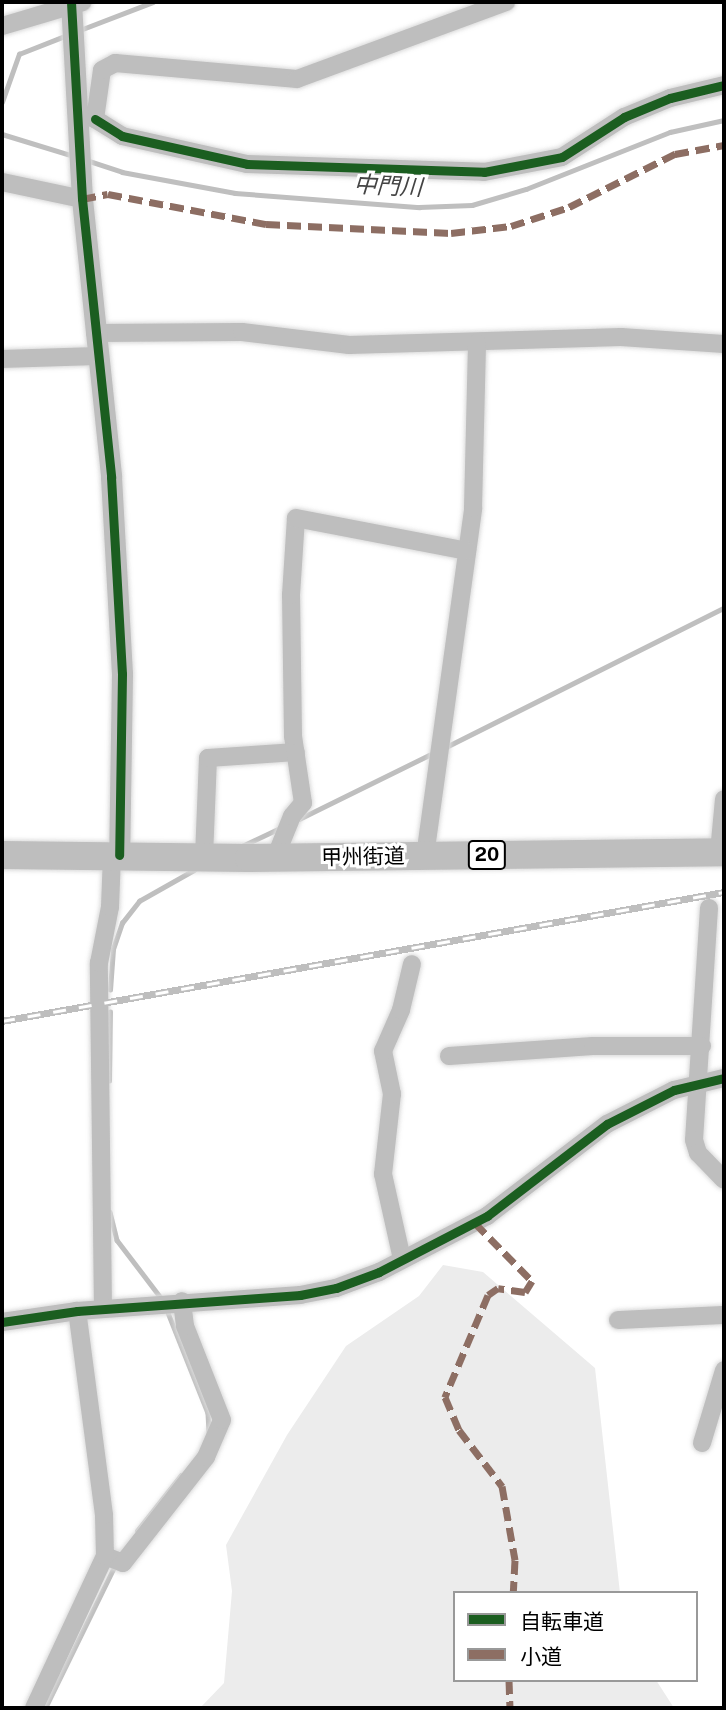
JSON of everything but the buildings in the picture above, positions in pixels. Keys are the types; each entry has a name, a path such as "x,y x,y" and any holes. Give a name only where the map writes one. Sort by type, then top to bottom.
{"highway":[{"name":"甲州街道","path":"2,855 204,857 269,851 425,856 721,852"}],"street":[{"path":"84,117 102,70 116,63 297,79 506,2"},
{"path":"2,26 75,8 75,44 84,117 82,192 96,356 111,477 122,674 116,855 99,964 103,1309"},
{"path":"84,117 122,136 247,164 484,172 562,157 624,117 670,98 724,85"},
{"path":"2,182 82,192"},
{"path":"95,333 242,332 349,345 621,337 724,344"},
{"path":"425,856 473,508 477,343"},
{"path":"2,359 96,356"},
{"path":"269,851 303,803 296,752 291,595 296,518 467,551"},
{"path":"204,857 208,758 296,752"},
{"path":"721,852 724,799"},
{"path":"709,908 700,1081 694,1140 698,1153 724,1180"},
{"path":"402,1259 383,1174 392,1094 383,1051 401,1010 412,964"},
{"path":"449,1056 593,1046 702,1046"},
{"path":"2,1322 77,1311 179,1301 300,1295 337,1288 487,1216 607,1124 700,1081 724,1077"},
{"path":"34,1708 112,1559 206,1457 222,1420 185,1326 179,1301"},
{"path":"77,1311 112,1559"},
{"path":"618,1320 724,1315"},
{"path":"702,1444 724,1370"}],"shaded area":[{"path":"443,1265 483,1272 595,1368 620,1591 453,1591 453,1682 657,1682 674,1708 200,1708 224,1683 232,1591 226,1545 287,1435 346,1346 419,1296"}],"waterway":[{"path":"80,30 153,2"},
{"path":"2,102 19,54 65,36"},
{"name":"中門川","path":"86,160 122,172 235,193 419,207 472,205 526,189 670,132 724,120"},
{"name":"中門川","path":"2,134 74,156"},
{"path":"444,748 724,608"},
{"path":"299,819 433,753"},
{"path":"242,846 282,827"},
{"path":"110,990 113,949 122,923 139,901 194,870"},
{"path":"109,1081 110,1012"},
{"path":"110,1212 117,1240 162,1299"},
{"path":"167,1310 208,1413 209,1433"},
{"path":"137,1531 181,1475"},
{"path":"45,1708 115,1565"}],"railway":[{"path":"2,1021 724,892"}],"marked path":[{"path":"82,199 108,194 266,224 451,233 511,226 569,207 675,154 724,145"},
{"path":"475,1223 532,1281 525,1292 498,1288 488,1295 445,1397 459,1430 502,1486 515,1560 513,1591"},
{"path":"509,1682 510,1708"}],"cycle path":[{"path":"71,2 82,199 111,477 122,674 119,855"},
{"path":"95,119 122,136 247,164 484,172 562,157 624,117 670,98 724,85"},
{"path":"2,1322 77,1311 300,1295 336,1288 379,1272 487,1216 607,1124 674,1090 724,1078"}]}
